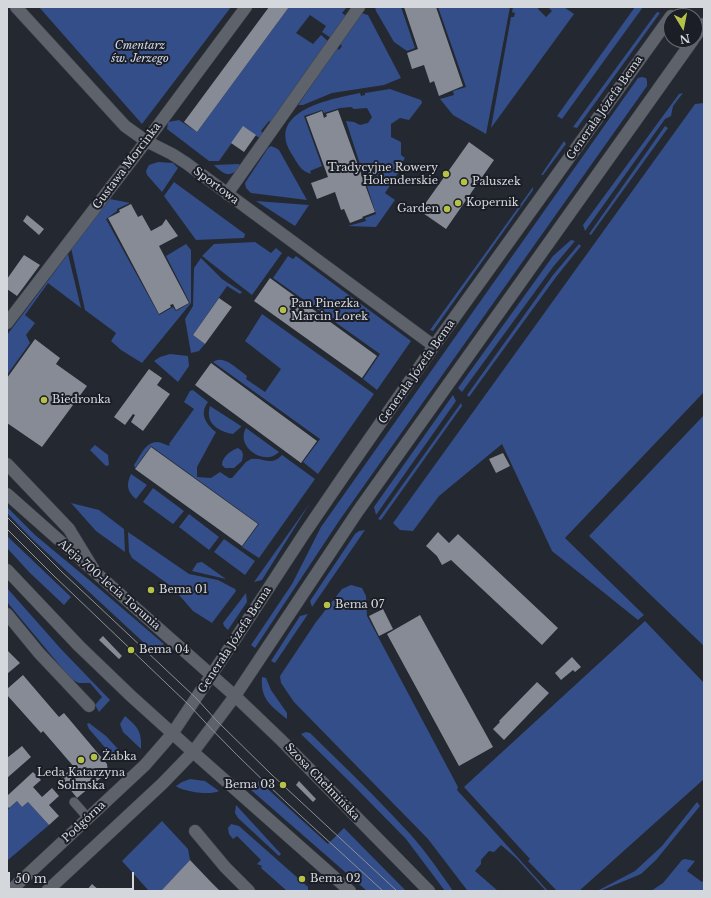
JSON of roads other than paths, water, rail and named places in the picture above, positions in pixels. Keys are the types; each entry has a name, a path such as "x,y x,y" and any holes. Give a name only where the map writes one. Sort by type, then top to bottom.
{"main road":[{"name":"Sportowa","path":"16,7 125,126 146,141 172,154 434,346"},
{"name":"Gustawa Morcinka","path":"7,323 246,7"},
{"path":"227,194 359,7"},
{"name":"Generała Józefa Bema","path":"172,734 304,534 434,346 663,27"},
{"path":"47,891 162,784 193,752 235,696 358,511 687,48"},
{"path":"7,464 69,529 98,576"},
{"name":"Aleja 700-lecia Torunia","path":"7,494 98,576 212,675"},
{"path":"7,570 79,646 172,734 350,891"},
{"path":"7,614 39,653 89,706"},
{"name":"Szosa Chełmińska","path":"212,675 281,740 429,891"},
{"name":"Podgórna","path":"10,891 145,765 172,734"},
{"path":"195,831 225,867 249,891"}],"lane":[{"path":"74,802 88,818"}],"tram line":[{"path":"7,517 62,572 196,698 217,721 272,775 397,891"},
{"path":"7,529 190,706 260,778 383,891"}],"place":[{"name":"Tradycyjne Rowery Holenderskie","path":"446,174"},
{"name":"Paluszek","path":"464,182"},
{"name":"Kopernik","path":"458,203"},
{"name":"Garden","path":"447,209"},
{"name":"Pan Pinezka Marcin Lorek","path":"283,310"},
{"name":"Biedronka","path":"44,400"},
{"name":"Bema 01","path":"151,590"},
{"name":"Bema 07","path":"327,605"},
{"name":"Bema 04","path":"131,650"},
{"name":"Żabka","path":"94,757"},
{"name":"Leda Katarzyna Solmska","path":"81,760"},
{"name":"Bema 03","path":"283,785"},
{"name":"Bema 02","path":"302,879"}],"park label":[{"name":"Cmentarz św. Jerzego","path":"140,52"}]}
